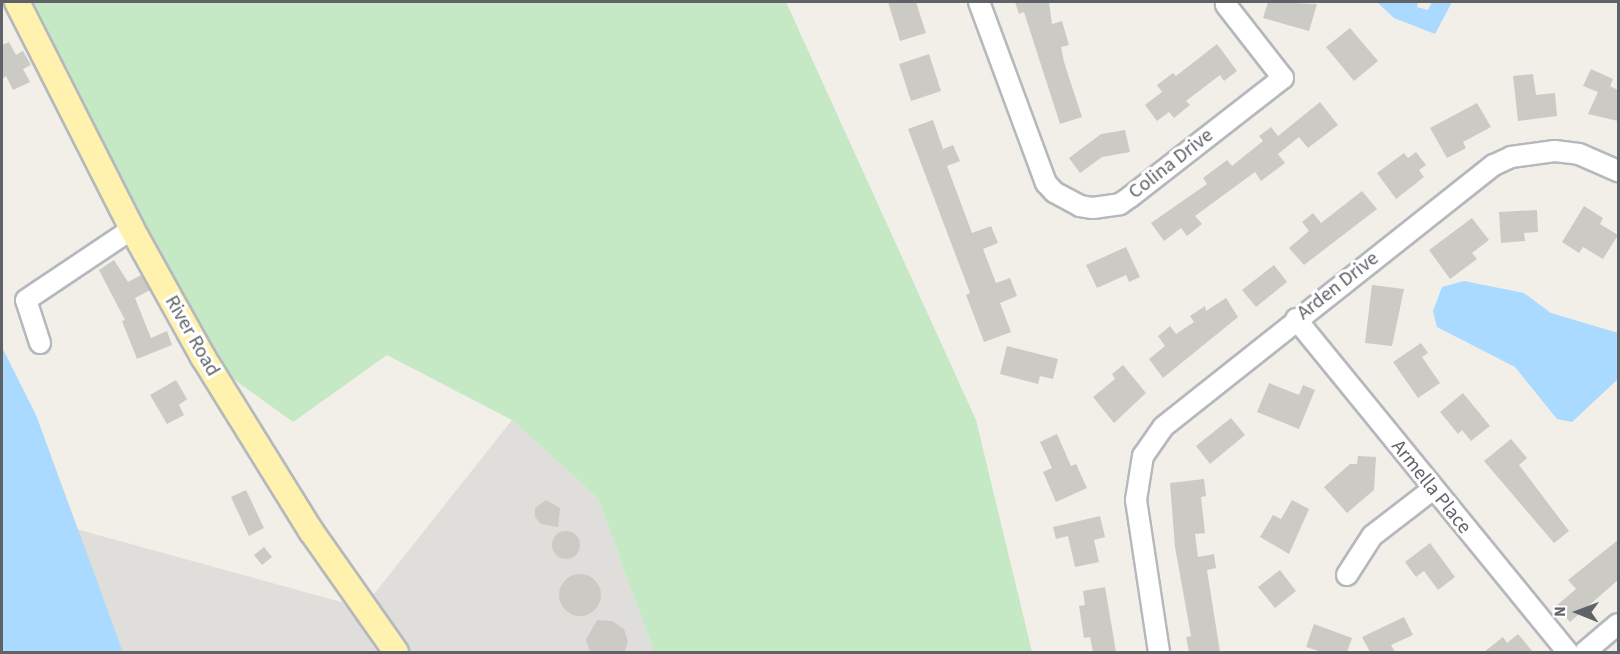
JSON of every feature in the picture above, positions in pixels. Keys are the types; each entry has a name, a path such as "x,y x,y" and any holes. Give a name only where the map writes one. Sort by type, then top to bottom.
{"main road":[{"name":"River Road","path":"16,2 132,229 203,357 311,531 396,652"}],"street":[{"name":"Colina Drive","path":"979,2 1046,183 1054,192 1080,206 1120,204 1283,78 1226,5"},
{"name":"Arden Drive","path":"1159,652 1140,524 1138,472 1152,440 1181,409 1494,165 1511,158 1555,151 1579,154 1618,171"},
{"path":"40,343 26,300 132,229"},
{"name":"Armella Place","path":"1296,320 1569,652"},
{"path":"1347,575 1372,536 1433,489"},
{"path":"1585,652 1618,624"}],"shaded area":[{"path":"512,420 598,498 654,652 123,652 76,529 363,608"}],"green space":[{"path":"17,2 786,2 976,420 1032,652 654,652 598,498 512,420 387,355 293,422 203,357"}],"water":[{"path":"1377,2 1418,2 1417,7 1428,10 1432,2 1452,2 1435,34 1394,18"},
{"path":"1464,281 1524,293 1551,313 1618,333 1618,379 1572,422 1557,419 1515,367 1437,327 1433,311 1442,287"},
{"path":"2,347 36,415 123,652 2,652"}],"building":[{"path":"888,2 916,2 926,33 900,41"},
{"path":"1015,2 1049,2 1052,24 1062,21 1069,45 1061,47 1064,62 1082,117 1060,124 1024,12 1019,14"},
{"path":"1268,2 1317,4 1309,31 1263,18"},
{"path":"1350,28 1378,61 1354,81 1326,47"},
{"path":"9,42 16,55 23,51 31,65 23,69 30,82 13,90 6,76 2,79 2,45"},
{"path":"1217,44 1237,71 1224,81 1220,75 1186,101 1190,105 1174,118 1169,112 1157,121 1145,105 1162,92 1157,85 1173,73 1176,76"},
{"path":"929,54 941,91 911,101 899,64"},
{"path":"1591,69 1613,79 1610,86 1618,90 1618,121 1588,114 1598,92 1583,86"},
{"path":"1533,74 1536,95 1555,93 1557,116 1518,121 1513,76"},
{"path":"1320,102 1338,125 1308,148 1299,137 1278,154 1285,163 1261,181 1255,172 1195,216 1202,224 1187,236 1181,228 1164,241 1151,223 1207,184 1203,178 1227,160 1232,166 1263,141 1259,136 1271,127 1278,136"},
{"path":"1477,103 1491,127 1463,142 1466,148 1447,158 1430,128"},
{"path":"933,120 943,149 953,145 960,161 947,166 972,233 991,226 998,243 983,249 996,283 1010,278 1017,296 1000,303 1011,332 984,342 966,295 970,293 908,129"},
{"path":"1125,130 1130,152 1102,157 1080,173 1069,158 1101,134"},
{"path":"1416,152 1426,165 1419,170 1424,177 1396,199 1377,173 1404,153 1408,158"},
{"path":"1362,191 1377,209 1304,265 1289,248 1309,231 1302,222 1313,213 1321,223"},
{"path":"1584,206 1603,218 1600,224 1618,235 1603,259 1583,247 1579,253 1562,242"},
{"path":"1537,210 1538,232 1524,233 1525,241 1501,243 1499,212"},
{"path":"1472,218 1489,240 1472,253 1477,259 1450,279 1429,250"},
{"path":"1126,247 1140,277 1129,282 1126,275 1097,288 1086,265"},
{"path":"114,260 128,282 141,275 150,290 135,298 151,338 167,331 172,345 137,359 122,321 125,320 99,270"},
{"path":"1274,265 1287,282 1256,307 1242,290"},
{"path":"1372,285 1404,289 1392,346 1365,343"},
{"path":"1226,298 1238,317 1163,378 1149,359 1165,346 1158,336 1170,326 1176,334 1194,322 1190,316 1205,306 1206,311"},
{"path":"1421,343 1428,353 1422,357 1440,383 1418,398 1393,362"},
{"path":"1007,346 1058,359 1053,379 1040,376 1038,384 1000,374"},
{"path":"1123,365 1146,393 1114,423 1093,397 1115,379 1112,374"},
{"path":"176,380 187,399 179,405 184,415 167,424 150,395"},
{"path":"1269,383 1299,395 1303,385 1315,390 1299,429 1257,412"},
{"path":"1463,393 1490,426 1471,441 1462,430 1458,434 1440,412"},
{"path":"1231,418 1245,435 1210,464 1196,446"},
{"path":"1057,434 1071,466 1076,464 1087,488 1056,502 1043,472 1052,468 1040,442"},
{"path":"1511,439 1527,458 1519,465 1569,531 1554,543 1484,461"},
{"path":"1358,456 1376,457 1374,490 1347,513 1324,487 1350,464 1357,464"},
{"path":"1204,479 1206,496 1201,497 1205,533 1195,534 1198,557 1214,554 1216,568 1207,570 1220,652 1189,652 1186,637 1191,636 1175,547 1170,483"},
{"path":"246,490 264,528 249,536 231,497"},
{"path":"546,500 560,508 558,527 541,524 535,517 535,508"},
{"path":"1292,500 1309,509 1289,554 1260,537 1273,515 1281,519"},
{"path":"1100,516 1105,537 1094,540 1099,562 1075,567 1068,536 1056,539 1053,527"},
{"path":"566,531 576,535 580,545 576,555 566,559 556,555 552,545 556,535"},
{"path":"1618,540 1618,580 1570,622 1556,606 1576,589 1568,580"},
{"path":"1430,543 1455,577 1438,590 1424,571 1416,577 1405,562"},
{"path":"264,547 272,557 262,565 254,555"},
{"path":"1280,570 1296,591 1275,608 1258,587"},
{"path":"580,574 588,575 595,580 600,587 600,603 595,610 588,615 580,616 572,615 565,610 560,603 559,595 560,587 565,580 572,575"},
{"path":"1105,587 1116,652 1093,652 1090,637 1084,638 1079,606 1085,605 1083,591"},
{"path":"1404,617 1413,635 1391,645 1395,652 1370,652 1362,637"},
{"path":"597,620 612,621 624,629 628,641 625,652 590,652 586,640"},
{"path":"1314,624 1352,638 1347,652 1322,652 1306,647"},
{"path":"1518,634 1533,652 1484,652 1503,637 1507,643"}]}
